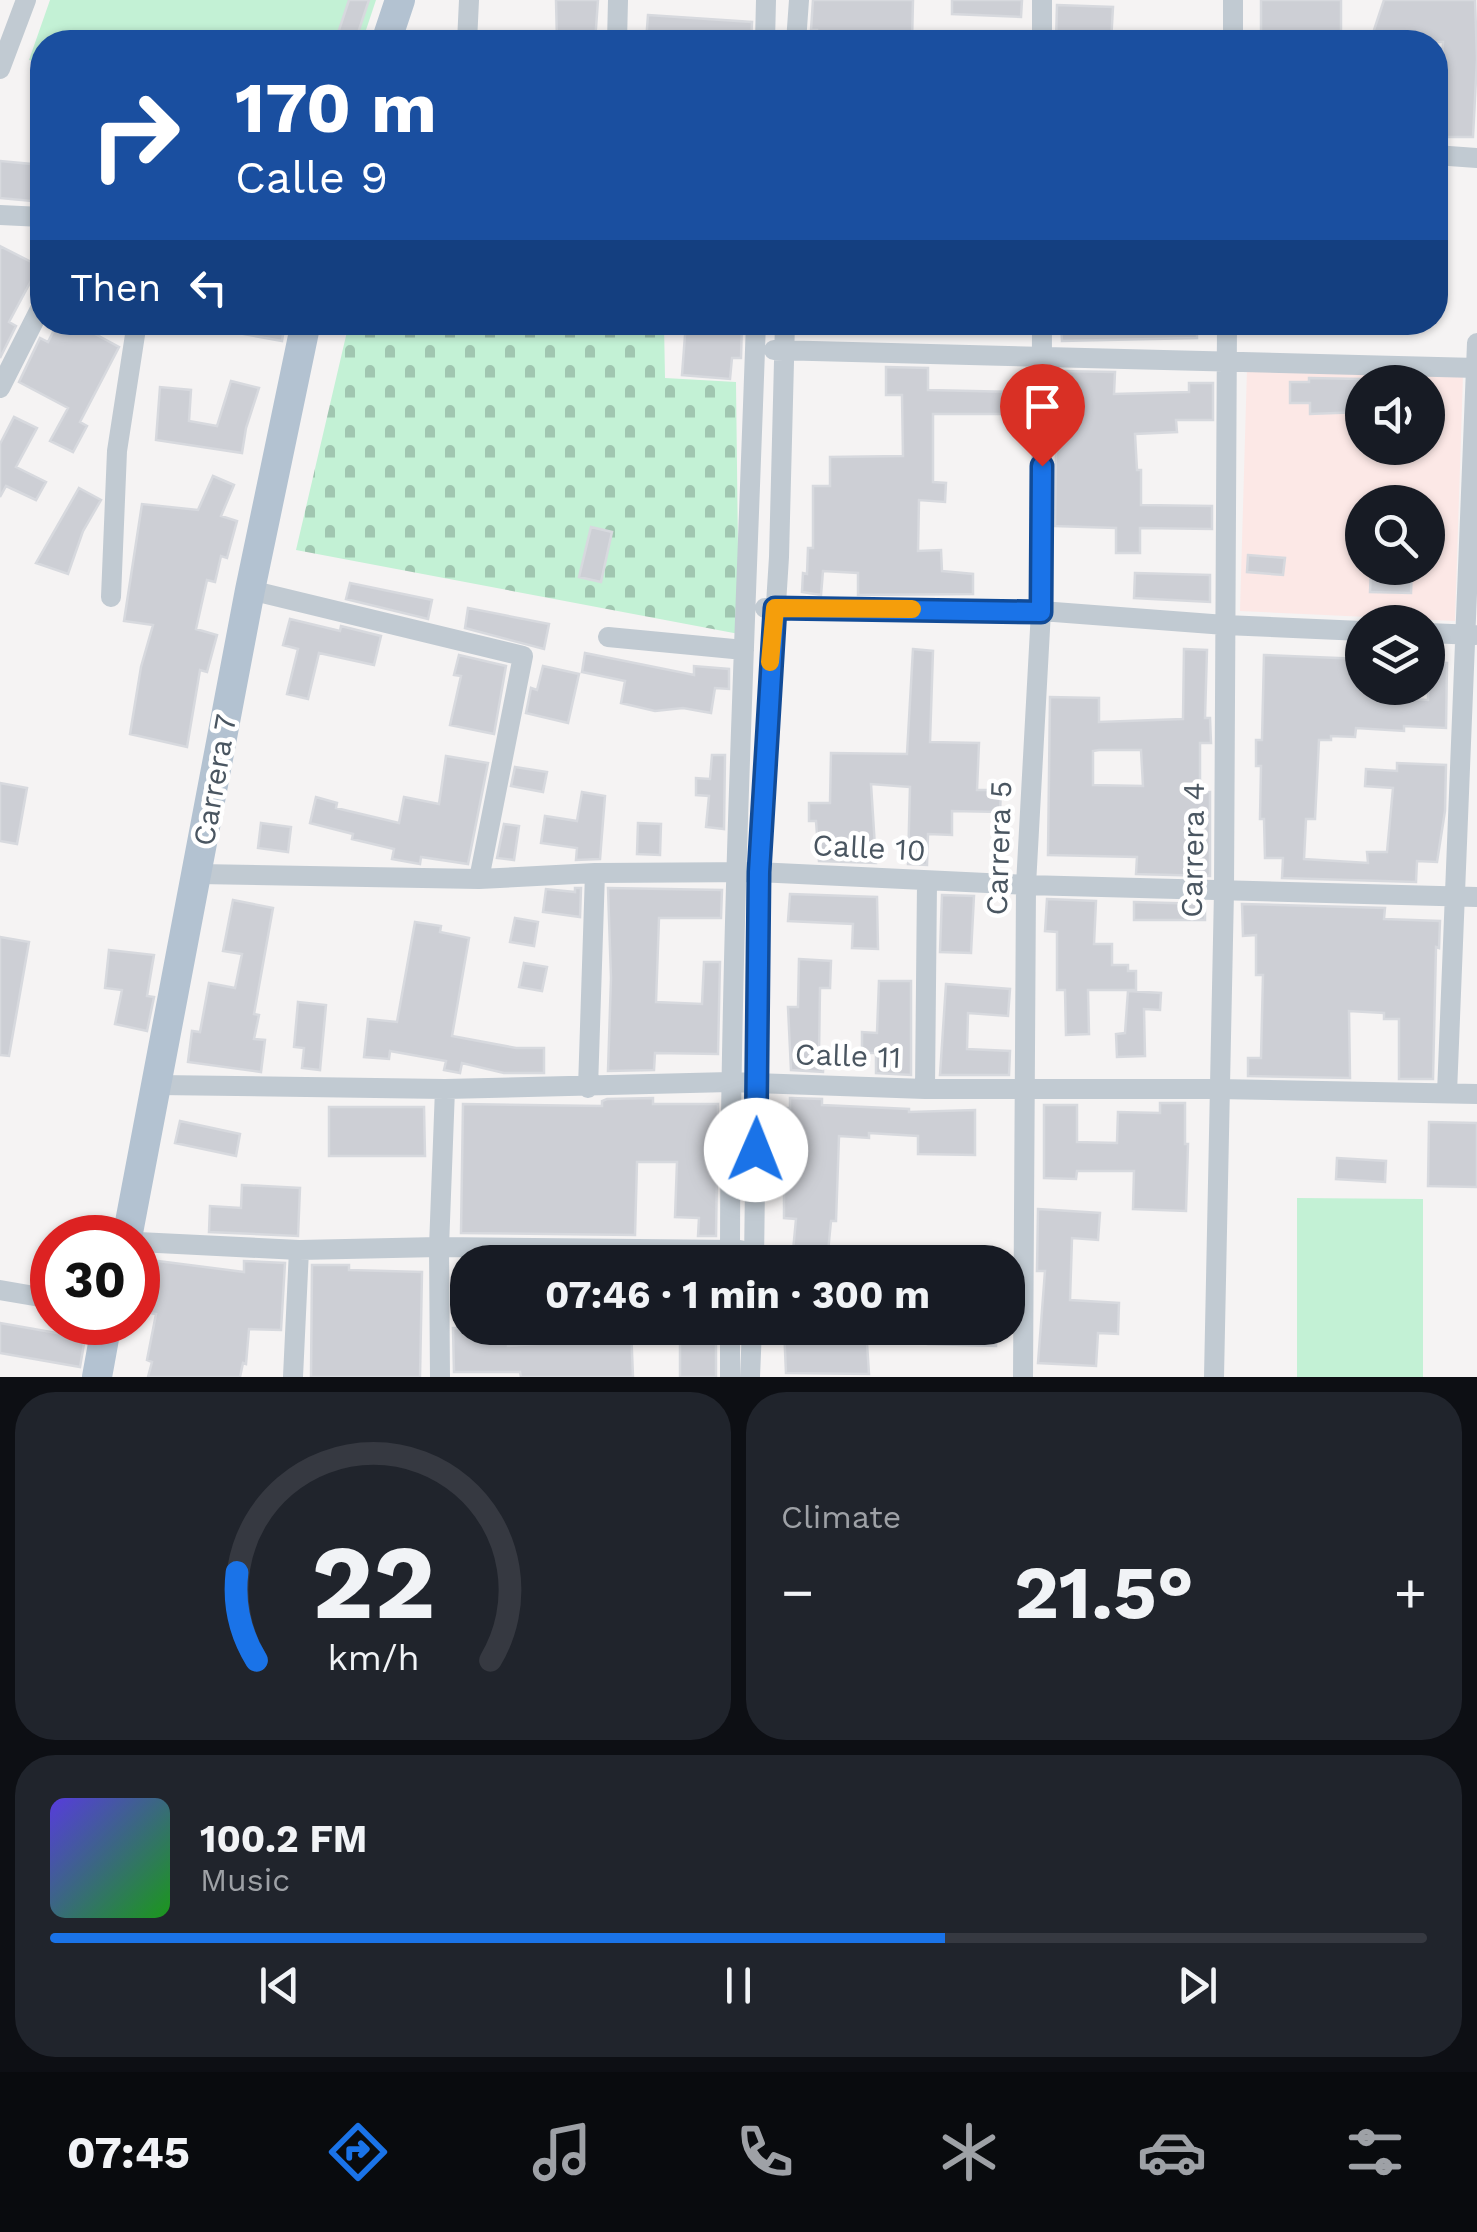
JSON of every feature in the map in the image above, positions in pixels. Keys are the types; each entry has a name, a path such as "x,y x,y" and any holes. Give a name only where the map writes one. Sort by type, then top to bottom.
{"main road":[{"path":"390,30 400,0"},
{"name":"Carrera 7","path":"132,1215 250,590 303,335"},
{"path":"96,1377 102,1345"}],"street":[{"path":"0,69 26,0"},
{"path":"468,30 469,0"},
{"path":"617,30 618,0"},
{"path":"765,30 766,0"},
{"path":"797,30 799,0"},
{"path":"1042,0 1042,30"},
{"path":"1232,30 1233,0"},
{"path":"1448,156 1477,158"},
{"path":"0,214 30,216"},
{"path":"0,388 30,329"},
{"path":"111,597 117,451 135,335"},
{"path":"730,1245 734,872 756,335"},
{"path":"754,1245 759,872 775,608 785,335"},
{"name":"Carrera 5","path":"1023,1377 1026,885 1041,612 1042,335"},
{"name":"Carrera 4","path":"1214,1377 1224,891 1227,335"},
{"path":"1448,1093 1453,895 1470,635 1477,343"},
{"path":"755,350 1476,368"},
{"path":"250,590 523,656 479,878"},
{"path":"747,608 1041,612 1345,629"},
{"path":"1445,634 1470,635"},
{"path":"608,638 744,650"},
{"name":"Calle 10","path":"198,874 479,878 759,872 927,882 1477,897"},
{"path":"588,1088 595,874"},
{"path":"924,1089 927,882"},
{"name":"Calle 11","path":"158,1084 445,1089 730,1082 924,1089 1477,1094"},
{"path":"440,1377 439,1246 445,1089"},
{"path":"160,1243 300,1250 450,1246"},
{"path":"293,1377 300,1250"},
{"path":"0,1290 30,1295"},
{"path":"730,1345 730,1377"},
{"path":"750,1377 751,1345"}],"shaded area":[{"path":"1247,368 1345,371 1345,465 1445,465 1445,374 1463,375 1455,621 1445,621 1445,605 1345,605 1345,616 1240,611"}],"green space":[{"path":"50,0 376,0 366,30 40,30"},
{"path":"346,335 664,335 665,378 736,382 739,634 296,550"},
{"path":"1297,1198 1423,1199 1423,1377 1297,1377"}],"building":[{"path":"349,0 369,0 359,30 339,30"},
{"path":"556,0 598,0 596,30 557,30"},
{"path":"813,0 913,0 912,30 811,30"},
{"path":"952,0 1022,0 1021,17 952,14"},
{"path":"1261,0 1341,0 1341,30 1261,30"},
{"path":"1384,0 1475,0 1473,137 1448,137 1448,30 1374,30"},
{"path":"1057,5 1113,7 1112,30 1056,30"},
{"path":"648,15 752,22 752,30 647,30"},
{"path":"0,161 30,164 30,201 0,198"},
{"path":"0,246 30,261 30,283 9,322 16,326 0,358"},
{"path":"52,335 97,335 119,347 80,422 87,426 73,452 50,441 68,408 19,382 40,338 48,342"},
{"path":"249,335 283,335 282,341"},
{"path":"685,335 742,335 741,358 732,358 730,379 682,375"},
{"path":"1062,335 1197,335 1197,338 1062,341"},
{"path":"886,367 928,368 928,390 1016,392 1016,414 933,414 933,482 946,483 945,502 919,500 918,551 941,550 942,571 973,574 973,594 858,595 858,573 823,571 821,595 802,592 808,548 813,548 813,486 830,486 830,457 903,456 902,395 886,395"},
{"path":"1057,371 1115,372 1114,394 1189,392 1189,383 1213,383 1213,420 1176,420 1177,432 1135,434 1141,505 1212,506 1212,529 1140,528 1140,553 1116,553 1116,528 1055,526"},
{"path":"1309,378 1345,379 1345,413 1310,414 1310,403 1290,403 1290,382 1309,382"},
{"path":"231,381 259,388 242,453 156,440 160,387 191,390 189,421 217,426"},
{"path":"14,417 37,428 16,467 46,482 36,500 6,486 0,497 0,444"},
{"path":"213,476 234,485 221,516 237,521 227,558 221,556 215,582 207,580 196,629 217,635 207,672 200,670 187,747 130,734 141,667 153,625 124,621 142,504 198,510"},
{"path":"79,488 101,500 83,531 68,574 36,563"},
{"path":"591,527 612,532 601,582 579,577"},
{"path":"1248,555 1285,558 1283,575 1247,572"},
{"path":"1135,573 1210,575 1210,602 1134,598"},
{"path":"350,583 432,600 428,619 346,599"},
{"path":"1370,585 1411,585 1411,593 1370,592"},
{"path":"468,608 549,624 544,649 465,628"},
{"path":"290,619 381,636 374,665 319,653 308,699 287,694 298,649 283,645"},
{"path":"913,649 933,651 930,742 979,743 977,790 1001,790 1000,812 952,811 952,835 928,834 927,865 908,864 910,787 871,784 876,863 819,861 816,821 809,821 809,803 830,803 831,753 907,754"},
{"path":"1184,649 1207,650 1205,718 1210,718 1211,743 1200,743 1200,792 1210,792 1210,876 1136,874 1137,857 1048,855 1050,697 1099,698 1099,722 1183,719","holes":["1141,750 1143,786 1093,785 1093,751"]},
{"path":"585,653 694,675 694,666 729,669 729,689 715,688 711,713 683,708 655,711 621,703 625,681 582,672"},
{"path":"459,655 506,666 494,734 450,725 461,676 454,675"},
{"path":"1264,655 1345,658 1345,705 1445,705 1447,663 1446,728 1356,728 1355,737 1319,740 1315,819 1306,819 1304,859 1368,863 1367,852 1387,852 1393,788 1365,786 1366,769 1397,771 1397,763 1446,765 1445,811 1437,862 1417,861 1416,882 1282,878 1283,858 1265,858 1264,819 1260,819 1261,766 1256,766 1256,740 1262,740"},
{"path":"543,666 579,674 568,723 526,713 531,688 537,690"},
{"path":"712,755 725,755 724,829 706,827 709,796 696,795 696,778 710,779"},
{"path":"446,756 488,763 468,864 421,857 420,864 392,859 394,849 310,823 316,797 337,803 336,808 399,823 404,797 439,804"},
{"path":"515,767 547,772 543,792 511,786"},
{"path":"0,783 27,788 17,844 0,841"},
{"path":"582,792 605,796 600,859 576,860 577,848 541,843 545,816 577,821"},
{"path":"261,823 291,827 288,852 258,848"},
{"path":"638,823 661,824 660,855 637,854"},
{"path":"504,824 519,826 514,860 497,858"},
{"path":"575,888 581,888 580,917 543,912 546,889 575,892"},
{"path":"608,888 722,890 721,918 659,918 656,1002 702,1004 704,962 720,962 718,1054 655,1053 654,1070 608,1071"},
{"path":"790,894 877,897 878,949 852,948 853,924 788,921"},
{"path":"942,895 974,896 971,953 940,952"},
{"path":"1047,899 1096,901 1094,944 1112,944 1112,965 1128,965 1128,971 1136,971 1136,990 1088,990 1089,1034 1066,1035 1065,990 1057,990 1057,932 1045,931"},
{"path":"233,900 273,908 254,1014 259,1015 254,1039 265,1040 261,1072 188,1062 192,1031 200,1032 209,983 235,988 242,954 223,951"},
{"path":"1134,902 1205,904 1205,920 1134,920"},
{"path":"1242,904 1385,908 1384,919 1440,921 1433,1079 1399,1079 1399,1019 1384,1019 1384,1013 1349,1011 1350,1078 1248,1076 1248,1058 1261,1058 1263,975 1256,975 1256,935 1243,936"},
{"path":"515,918 538,922 534,946 510,942"},
{"path":"415,922 441,926 440,932 469,938 452,1036 516,1048 544,1048 544,1073 504,1073 462,1063 460,1073 444,1070 446,1061 390,1051 389,1059 364,1057 368,1019 397,1022"},
{"path":"0,937 29,942 9,1056 0,1055"},
{"path":"109,950 154,955 147,996 154,997 147,1031 115,1024 122,990 105,988"},
{"path":"799,959 831,961 830,988 820,988 819,1053 824,1053 823,1072 791,1070 788,1007 798,1007"},
{"path":"524,963 547,967 542,991 519,987"},
{"path":"879,981 911,981 911,1075 876,1073 876,1053 862,1053 862,1032 877,1033"},
{"path":"946,984 1010,989 1008,1016 968,1013 967,1049 1010,1051 1009,1075 940,1075"},
{"path":"1128,991 1161,993 1160,1010 1144,1009 1145,1056 1117,1057 1116,1034 1125,1033"},
{"path":"298,1002 326,1005 320,1070 302,1068 304,1048 294,1047"},
{"path":"653,1098 653,1104 718,1104 716,1236 698,1236 699,1218 675,1217 677,1162 637,1162 635,1235 461,1233 463,1104 602,1106 607,1099"},
{"path":"790,1098 822,1099 822,1105 909,1112 975,1110 975,1155 918,1154 918,1136 839,1136 836,1221 831,1221 829,1245 794,1245 796,1219 784,1218 784,1108 790,1108"},
{"path":"1160,1103 1185,1103 1186,1211 1133,1209 1134,1171 1077,1171 1076,1179 1044,1178 1044,1105 1077,1105 1077,1142 1117,1143 1118,1112 1160,1113"},
{"path":"329,1107 424,1107 425,1156 329,1156"},
{"path":"180,1121 240,1134 236,1156 175,1143"},
{"path":"1429,1122 1477,1123 1477,1187 1428,1186"},
{"path":"1337,1158 1386,1161 1385,1182 1336,1179"},
{"path":"242,1185 300,1188 298,1236 209,1232 210,1206 241,1208"},
{"path":"1038,1209 1100,1213 1098,1240 1072,1238 1070,1300 1119,1303 1118,1334 1098,1333 1096,1366 1038,1363 1045,1271 1037,1271"},
{"path":"160,1261 244,1272 244,1261 285,1263 281,1330 249,1329 246,1364 243,1363 240,1377 148,1377 152,1362 147,1360 150,1345 160,1345"},
{"path":"312,1265 422,1272 420,1377 311,1377"},
{"path":"0,1323 30,1328 30,1345 84,1345 80,1367 0,1353"},
{"path":"453,1345 632,1345 633,1377 521,1377 520,1372 454,1372"},
{"path":"680,1345 716,1345 716,1377 680,1377"},
{"path":"785,1345 867,1345 869,1374 786,1373"}],"slow traffic":[{"path":"770,662 775,608 912,609"}],"route":[{"path":"756,1150 759,872 775,608 1041,612 1042,466"}]}
